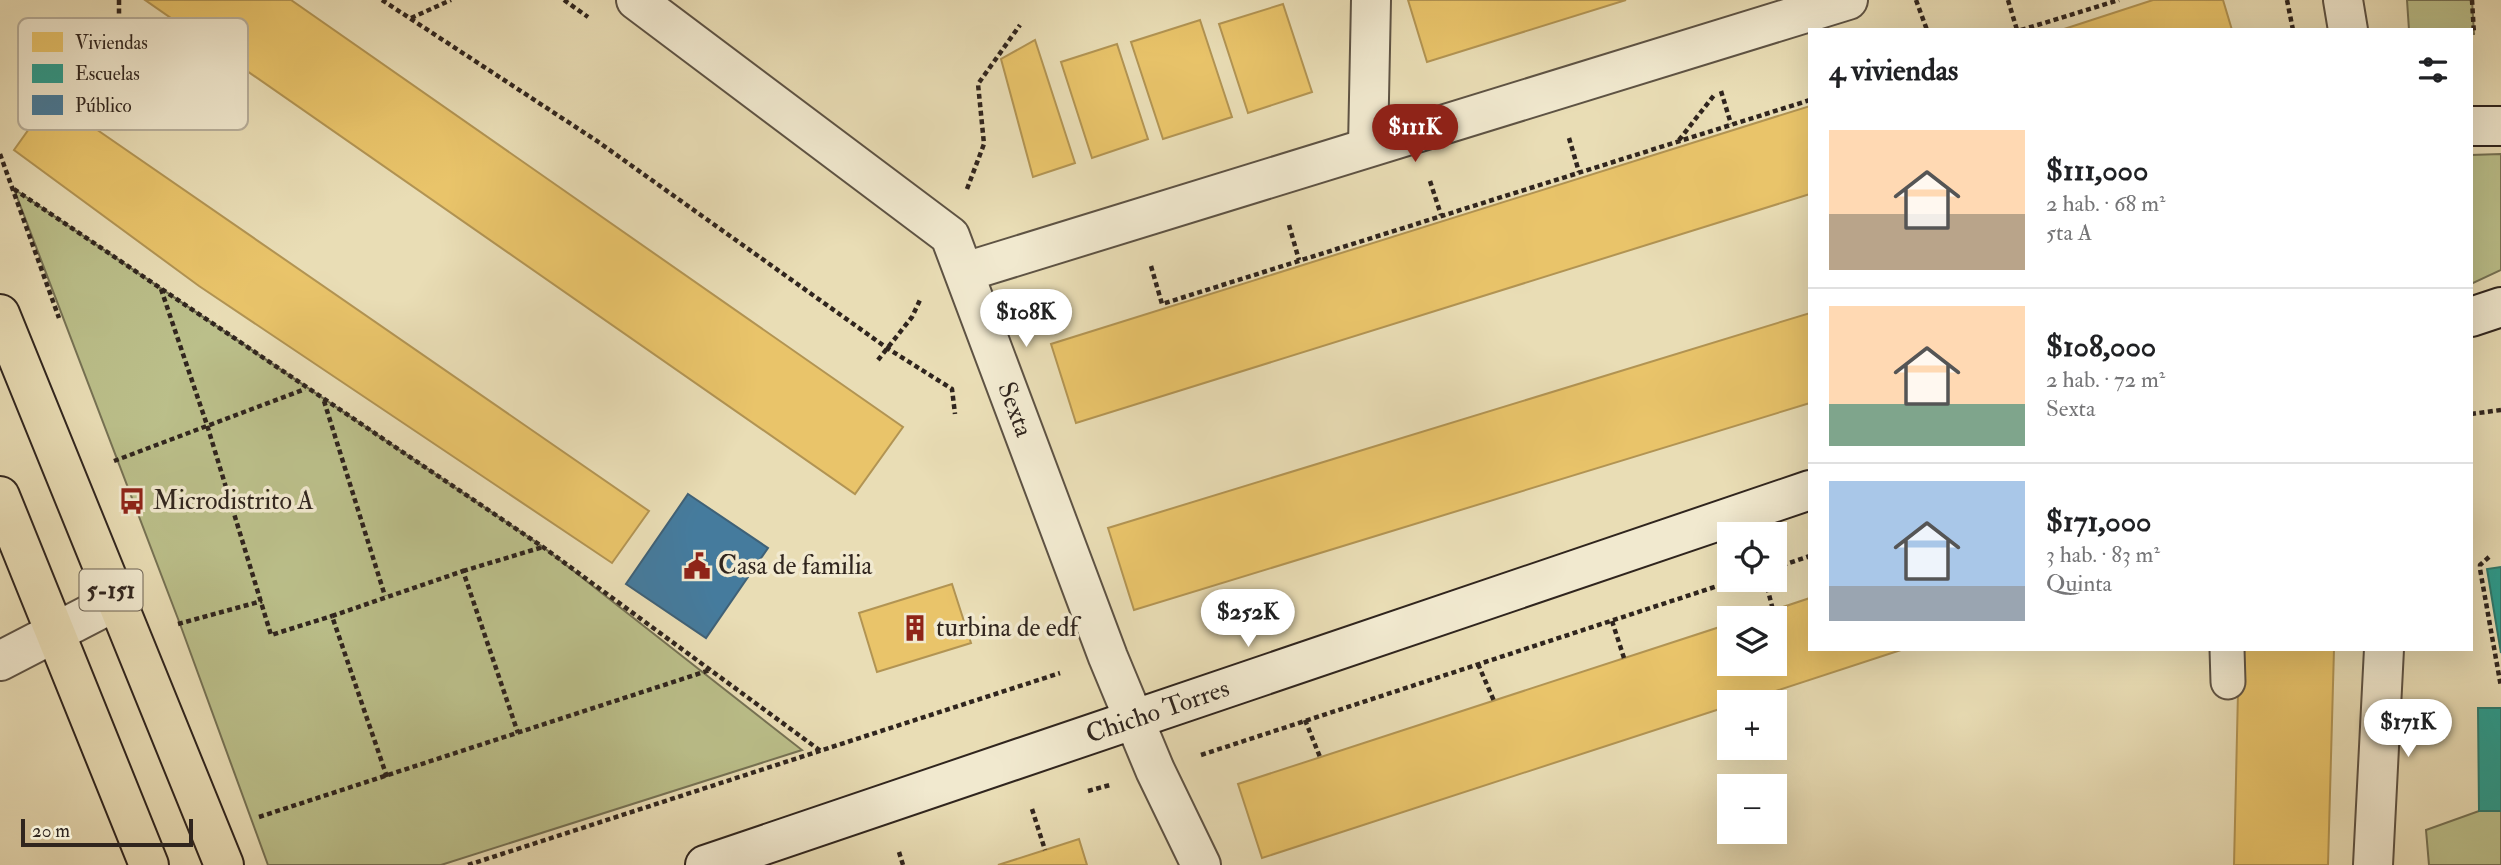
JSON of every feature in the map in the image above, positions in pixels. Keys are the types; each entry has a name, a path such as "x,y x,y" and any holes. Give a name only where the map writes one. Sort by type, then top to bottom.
{"main road":[{"name":"5-151","path":"0,314 218,849"},
{"name":"5-151","path":"0,496 53,633 149,865"}],"street":[{"name":"Sexta","path":"636,0 950,236 1108,657 1155,770 1201,865"},
{"path":"1368,147 1371,0"},
{"path":"965,272 1847,0"},
{"path":"2343,0 2348,28"},
{"path":"2473,126 2501,126"},
{"path":"2473,316 2501,307"},
{"name":"Chicho Torres","path":"705,865 1808,491"},
{"path":"0,661 116,601"},
{"path":"2373,865 2384,651"}],"lane":[{"path":"2227,651 2228,682"}],"path":[{"path":"119,0 119,16"},
{"path":"382,0 597,141 887,348 952,389 955,414"},
{"path":"411,18 451,0"},
{"path":"1916,0 1926,28"},
{"path":"2008,0 2018,28"},
{"path":"2026,28 2119,0"},
{"path":"2287,0 2293,28"},
{"path":"2472,0 2474,34"},
{"path":"1679,140 1720,88"},
{"path":"1163,304 1808,101"},
{"path":"15,189 542,547 822,752"},
{"path":"161,288 207,425 271,635 542,547"},
{"path":"109,463 306,389"},
{"path":"324,400 385,596"},
{"path":"2473,414 2501,410"},
{"path":"1787,564 1808,557"},
{"path":"2489,557 2480,565 2480,569 2500,664 2501,687"},
{"path":"463,571 518,733"},
{"path":"1081,793 1717,586"},
{"path":"170,625 262,601"},
{"path":"332,617 387,777"},
{"path":"1612,621 1624,658"},
{"path":"468,865 1108,657"},
{"path":"1478,664 1494,701"},
{"path":"218,849 387,777 711,670"},
{"path":"1305,720 1320,757"},
{"path":"1019,813 1044,805"},
{"path":"1032,809 1045,850"},
{"path":"886,856 912,848"},
{"path":"899,852 903,865"}],"green space":[{"path":"2407,0 2472,0 2474,34 2473,28 2409,28"},
{"path":"2501,154 2501,270 2473,283 2473,155"},
{"path":"14,189 543,547 802,750 441,865 268,865 180,624"},
{"path":"2479,811 2501,811 2501,865 2429,865 2426,830"}],"building: Viviendas":[{"path":"145,0 291,0 903,427 855,494 248,72 248,18 171,18"},
{"path":"1408,0 1626,0 1427,62"},
{"path":"2153,0 2223,0 2231,28 2067,28"},
{"path":"1283,4 1312,92 1248,113 1219,24"},
{"path":"1200,20 1232,117 1163,139 1131,42"},
{"path":"1035,40 1075,163 1033,177 1001,59"},
{"path":"1117,44 1148,139 1092,158 1061,62"},
{"path":"1808,107 1808,195 1076,423 1051,344"},
{"path":"28,130 97,130 649,511 612,563 199,286 14,150"},
{"path":"1808,314 1808,404 1134,610 1108,528"},
{"name":"turbina de edf","path":"952,584 971,643 877,672 859,613"},
{"path":"1808,599 1808,651 1898,651 1779,690 1717,690 1717,710 1262,858 1238,784 1717,628 1717,676 1787,676 1786,606"},
{"path":"2239,651 2334,651 2328,865 2234,865"},
{"path":"1079,839 1087,865 998,865 1045,850"}],"building: Escuelas":[{"path":"2501,567 2501,653 2487,569"},
{"path":"2478,708 2501,708 2501,811 2479,811"}],"building: Público":[{"name":"Casa de familia","path":"688,494 768,548 706,638 626,584"}],"place":[{"name":"Microdistrito A","path":"132,501"},
{"name":"Casa de familia","path":"697,566"},
{"name":"turbina de edf","path":"915,628"}]}
